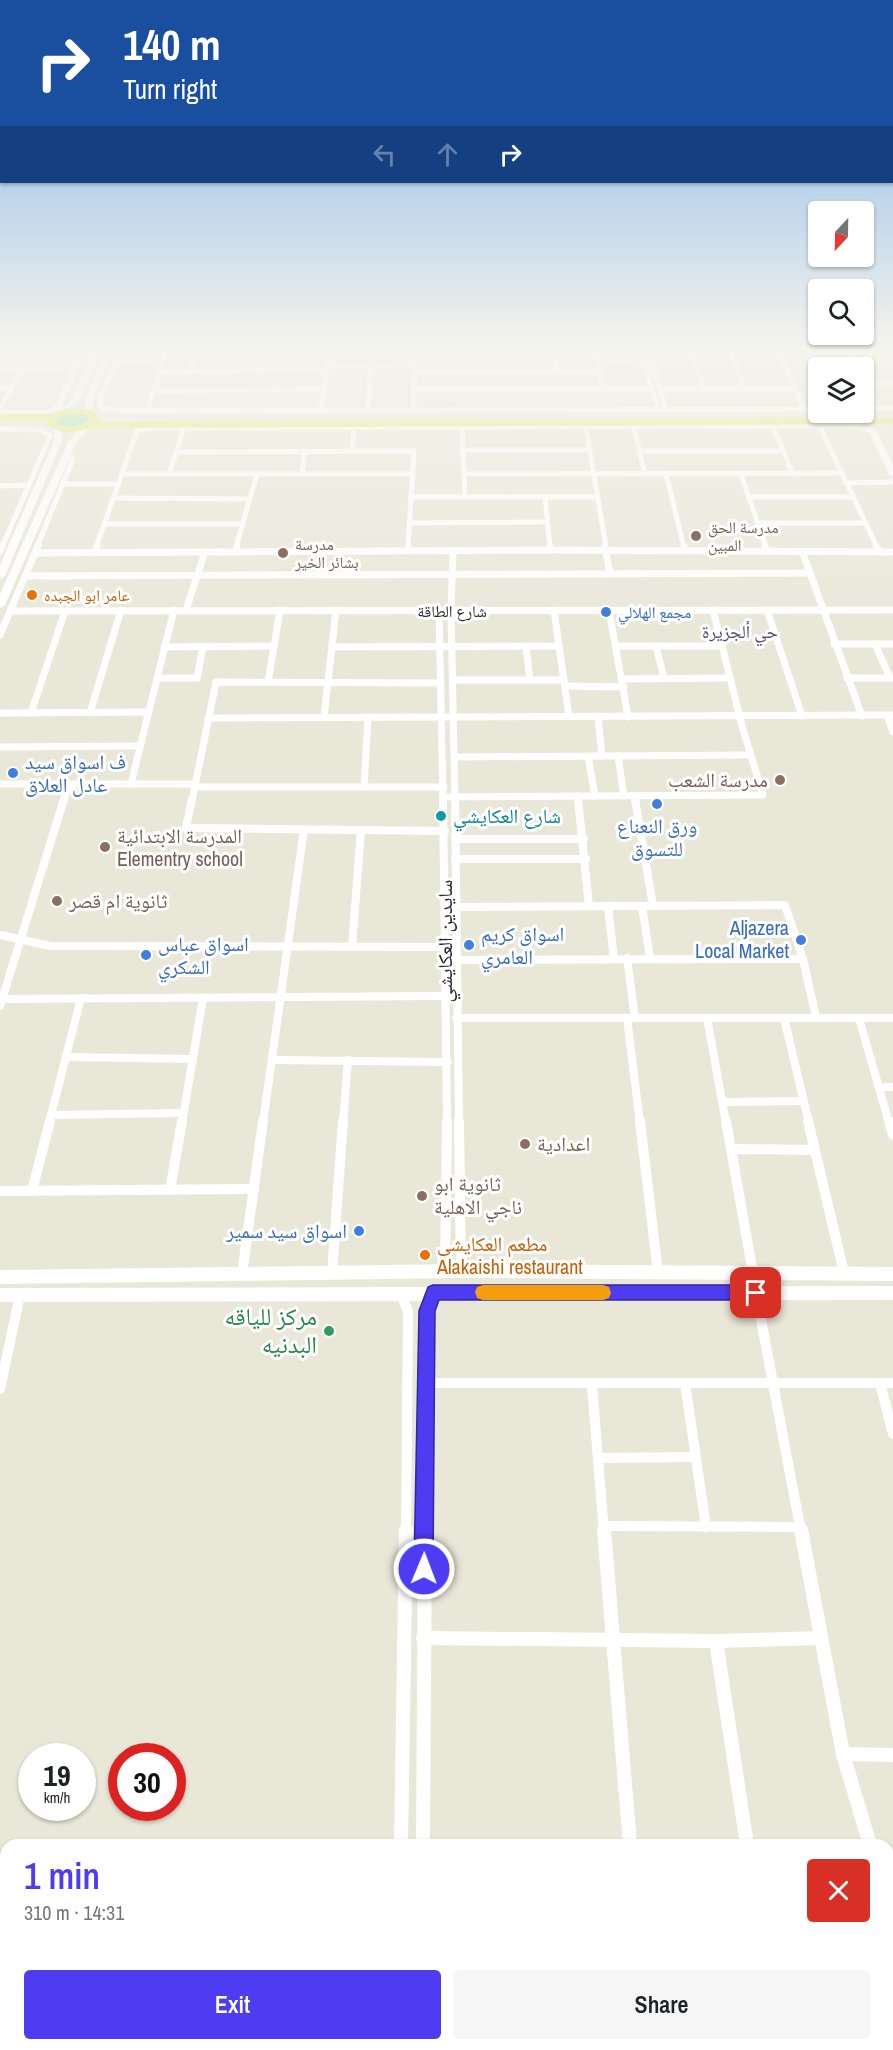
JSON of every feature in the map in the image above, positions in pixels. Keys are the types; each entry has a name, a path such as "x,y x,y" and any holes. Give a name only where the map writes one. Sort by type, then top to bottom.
{"street":[{"path":"0,551 49,442"},
{"path":"0,576 58,442"},
{"path":"0,605 72,442"},
{"path":"94,553 133,442"},
{"path":"170,474 181,442"},
{"path":"352,451 353,442"},
{"path":"462,442 465,497"},
{"path":"588,442 610,574"},
{"path":"637,442 645,474"},
{"path":"779,442 793,474"},
{"path":"827,442 879,552"},
{"path":"881,442 893,457"},
{"path":"882,442 893,474"},
{"path":"462,450 590,450"},
{"path":"302,473 305,451"},
{"path":"178,452 414,451 408,551"},
{"path":"639,451 783,451"},
{"path":"0,633 64,484 73,459 66,454"},
{"path":"464,474 841,473"},
{"path":"122,474 413,474"},
{"path":"235,552 257,474"},
{"path":"666,474 685,550"},
{"path":"741,474 767,551"},
{"path":"845,483 893,482"},
{"path":"64,484 118,484"},
{"path":"0,486 29,486"},
{"path":"750,496 852,497"},
{"path":"411,497 596,497"},
{"path":"545,497 550,550"},
{"path":"115,498 250,499"},
{"path":"409,523 547,522"},
{"path":"8,533 24,523"},
{"path":"758,523 866,523"},
{"path":"104,524 243,524"},
{"path":"35,525 43,534"},
{"path":"34,553 550,550 893,552"},
{"name":"سايدين العكايشي","path":"453,551 451,611 454,680 456,960 453,1271"},
{"path":"802,551 862,716"},
{"path":"186,610 205,552"},
{"path":"25,576 810,573"},
{"path":"90,713 121,610"},
{"path":"131,784 174,610"},
{"path":"268,682 280,610"},
{"path":"324,717 336,610"},
{"path":"554,610 569,717"},
{"path":"609,610 628,717"},
{"path":"0,796 2,784 364,787 444,792 455,796 763,795 748,754 741,716 712,610"},
{"path":"767,610 802,716"},
{"name":"شارع الطاقة","path":"10,611 893,610"},
{"path":"31,713 65,611"},
{"name":"سايدين العكايشي","path":"439,611 453,1271"},
{"path":"834,644 893,644"},
{"path":"848,678 892,678 875,644"},
{"path":"157,678 197,678 203,646"},
{"path":"164,647 274,646"},
{"path":"332,647 559,646"},
{"path":"616,646 722,646"},
{"path":"656,646 664,678"},
{"path":"526,647 530,680"},
{"path":"622,679 730,678"},
{"path":"454,680 530,680 624,687"},
{"path":"441,683 216,682 186,828 445,831"},
{"path":"0,713 148,712"},
{"path":"208,718 890,715 893,732"},
{"path":"364,787 368,717"},
{"path":"598,717 602,756"},
{"path":"0,747 141,746"},
{"path":"454,757 748,754"},
{"path":"588,756 595,796"},
{"path":"618,756 624,796"},
{"path":"69,784 3,988 1,1002 81,998 446,996"},
{"path":"578,796 589,906"},
{"path":"634,796 653,906"},
{"path":"242,1274 304,829"},
{"path":"352,947 361,830"},
{"path":"454,839 584,839"},
{"path":"455,859 586,858"},
{"path":"445,892 455,892"},
{"path":"455,907 785,905 802,959 816,1017"},
{"path":"608,906 614,958"},
{"path":"642,906 650,958"},
{"path":"0,935 14,935 27,942 50,946 445,947"},
{"path":"627,958 631,1018 658,1273"},
{"path":"445,960 802,959"},
{"path":"32,1191 81,998"},
{"path":"170,1190 203,998"},
{"path":"456,1018 893,1018"},
{"path":"707,1018 753,1273"},
{"path":"784,1018 844,1273"},
{"path":"859,1018 893,1135"},
{"path":"66,1057 193,1059"},
{"path":"272,1060 448,1062"},
{"path":"332,1273 348,1060"},
{"path":"879,1087 893,1087"},
{"path":"722,1101 803,1101"},
{"path":"51,1115 183,1113"},
{"path":"731,1149 814,1150"},
{"path":"0,1191 254,1189"},
{"path":"0,1277 453,1271 893,1274"},
{"path":"697,1273 707,1283 705,1293"},
{"path":"731,1273 727,1279 733,1293"},
{"path":"223,1274 219,1283 225,1294"},
{"path":"180,1275 184,1282 180,1294"},
{"path":"423,1839 427,1311 433,1292"},
{"path":"0,1295 433,1292 893,1293"},
{"path":"400,1293 408,1311 409,1384 401,1839"},
{"path":"756,1293 843,1754 868,1839"},
{"path":"0,1385 20,1295"},
{"path":"408,1311 427,1311"},
{"path":"426,1383 592,1386 773,1382 893,1383"},
{"path":"686,1383 706,1527"},
{"path":"880,1383 893,1434"},
{"path":"592,1386 630,1839"},
{"path":"599,1458 696,1457"},
{"path":"605,1526 800,1527"},
{"path":"423,1638 716,1641 821,1638"},
{"path":"716,1641 746,1839"},
{"path":"843,1754 893,1755"}],"slow traffic":[{"path":"483,1292 603,1293"}],"place":[{"name":"مدرسة الحق المبين","path":"696,536"},
{"name":"مدرسة بشائر الخير","path":"283,553"},
{"name":"عامر ابو الجبده","path":"32,595"},
{"name":"مجمع الهلالي","path":"606,612"},
{"name":"ف اسواق سيد عادل العلاق","path":"13,773"},
{"name":"مدرسة الشعب","path":"780,780"},
{"name":"ورق النعناع للتسوق","path":"657,804"},
{"name":"شارع العكايشي","path":"441,816"},
{"name":"المدرسة الابتدائية Elementry school","path":"105,847"},
{"name":"ثانوية ام قصر","path":"57,901"},
{"name":"Aljazera Local Market","path":"801,940"},
{"name":"اسواق كريم العامري","path":"469,945"},
{"name":"اسواق عباس الشكري","path":"146,955"},
{"name":"اعدادية","path":"525,1144"},
{"name":"ثانوية ابو ناجي الاهلية","path":"422,1196"},
{"name":"اسواق سيد سمير","path":"359,1231"},
{"name":"مطعم العكايشي Alakaishi restaurant","path":"425,1255"},
{"name":"مركز للياقه البدنيه","path":"329,1331"}],"district":[{"name":"حي ألجزيرة","path":"740,632"}],"route":[{"path":"424,1569 427,1311 433,1292 756,1293"}]}
